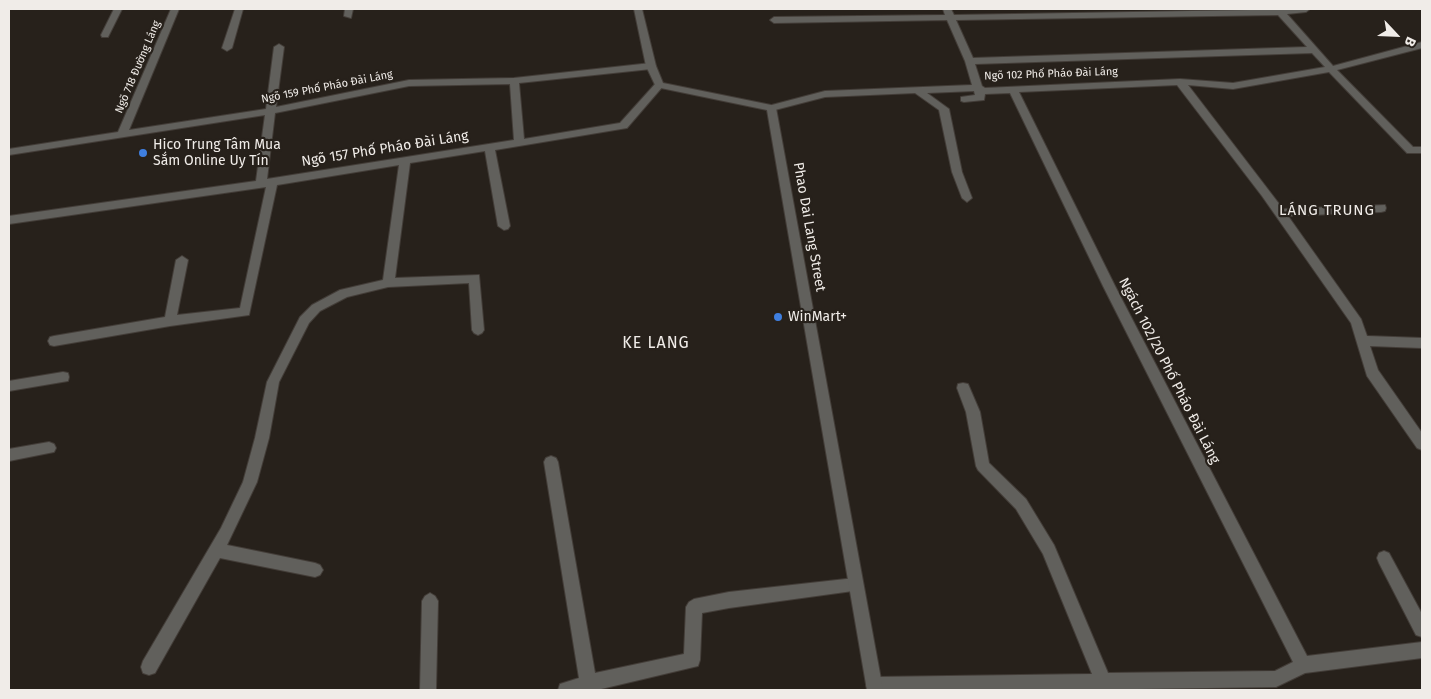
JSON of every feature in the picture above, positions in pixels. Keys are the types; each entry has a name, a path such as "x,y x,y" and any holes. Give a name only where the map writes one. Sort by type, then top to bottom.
{"street":[{"path":"105,35 118,9"},
{"name":"Ngõ 718 Đường Láng","path":"122,134 175,9"},
{"path":"227,48 239,9"},
{"path":"638,9 651,66 659,85 771,108"},
{"path":"947,9 970,61 981,98 964,99"},
{"path":"774,20 952,18 1306,9"},
{"path":"1279,10 1313,50 1411,151 1422,150"},
{"name":"Ngõ 102 Phố Pháo Đài Láng","path":"771,108 825,94 978,88 984,91 1180,82 1233,86 1331,69 1422,45"},
{"path":"54,341 245,312 267,183 270,110 279,47"},
{"path":"970,61 1313,50"},
{"name":"Ngõ 159 Phố Pháo Đài Láng","path":"9,152 270,110 409,83 514,81 651,66"},
{"path":"514,81 519,142"},
{"path":"1180,82 1279,212 1357,322 1372,372 1422,444"},
{"name":"Ngõ 157 Phố Pháo Đài Láng","path":"9,220 267,183 623,126 659,85"},
{"name":"Ngách 102/20 Phố Pháo Đài Láng","path":"1013,89 1109,286 1303,666"},
{"path":"917,90 944,110 957,172 967,198"},
{"name":"Phao Dai Lang Street","path":"771,108 855,585 875,688"},
{"path":"489,146 504,226"},
{"path":"388,283 405,160"},
{"path":"1279,212 1380,208"},
{"path":"170,322 182,260"},
{"path":"149,667 216,550 250,482 262,438 273,382 304,320 316,308 344,293 388,283 475,278 478,330"},
{"path":"1364,341 1422,343"},
{"path":"9,386 63,377"},
{"path":"963,388 974,412 983,466 1021,504 1049,550 1103,682"},
{"path":"9,455 49,448"},
{"path":"551,462 588,687"},
{"path":"216,550 315,570"},
{"path":"1384,558 1422,629"},
{"path":"566,690 588,687 692,660 694,607 729,600 855,585"},
{"path":"428,690 430,601"},
{"path":"875,688 1276,679 1303,666 1422,650"}],"place":[{"name":"Hico Trung Tâm Mua Sắm Online Uy Tín","path":"143,153"},
{"name":"WinMart+","path":"778,317"}],"district":[{"name":"LÁNG TRUNG","path":"1327,211"},
{"name":"KE LANG","path":"656,344"}]}
